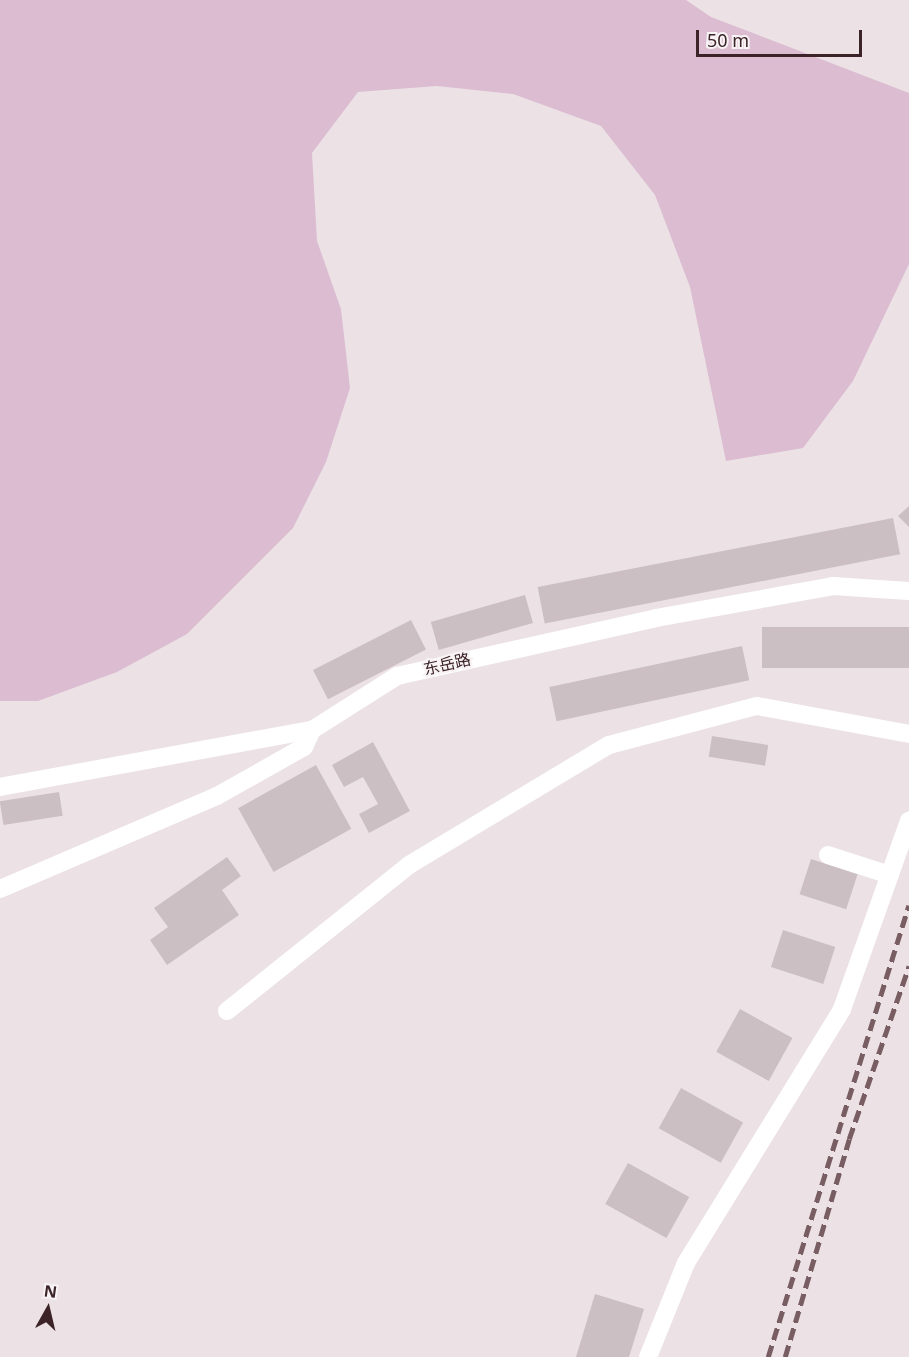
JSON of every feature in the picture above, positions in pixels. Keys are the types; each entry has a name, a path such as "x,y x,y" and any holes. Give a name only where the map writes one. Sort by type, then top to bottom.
{"street":[{"name":"东岳路","path":"0,787 312,730 397,676 656,618 833,586 909,591"},
{"path":"227,1011 409,865 609,745 757,706 909,734"},
{"path":"0,889 217,796 304,747 312,730"},
{"path":"648,1357 686,1263 842,1009 909,821"},
{"path":"828,855 890,875"}],"shaded area":[{"path":"0,0 686,0 711,17 909,93 909,264 853,381 803,448 726,461 690,287 655,195 601,126 513,94 437,86 358,92 312,153 317,241 341,309 350,388 326,462 293,528 187,634 117,672 38,701 0,701"}],"building":[{"path":"909,506 909,527 898,516"},
{"path":"893,518 900,554 545,623 538,587"},
{"path":"525,595 533,623 439,650 431,622"},
{"path":"411,620 426,649 328,699 313,670"},
{"path":"762,627 909,627 909,668 762,668"},
{"path":"742,646 749,680 557,721 549,687"},
{"path":"712,736 768,745 765,766 709,757"},
{"path":"373,742 410,811 369,833 359,814 378,804 363,777 344,787 332,765"},
{"path":"316,765 351,829 274,872 238,808"},
{"path":"59,792 63,816 3,825 0,801"},
{"path":"227,857 241,876 222,890 239,915 167,965 150,940 168,927 154,908"},
{"path":"811,859 858,874 846,909 800,894"},
{"path":"783,930 835,947 823,984 771,967"},
{"path":"740,1009 792,1038 769,1081 716,1052"},
{"path":"681,1088 743,1122 721,1163 659,1128"},
{"path":"628,1163 689,1197 666,1238 605,1204"},
{"path":"595,1294 644,1309 629,1357 576,1357"}],"railway":[{"path":"768,1357 909,905"},
{"path":"785,1357 849,1139 909,966"}]}
